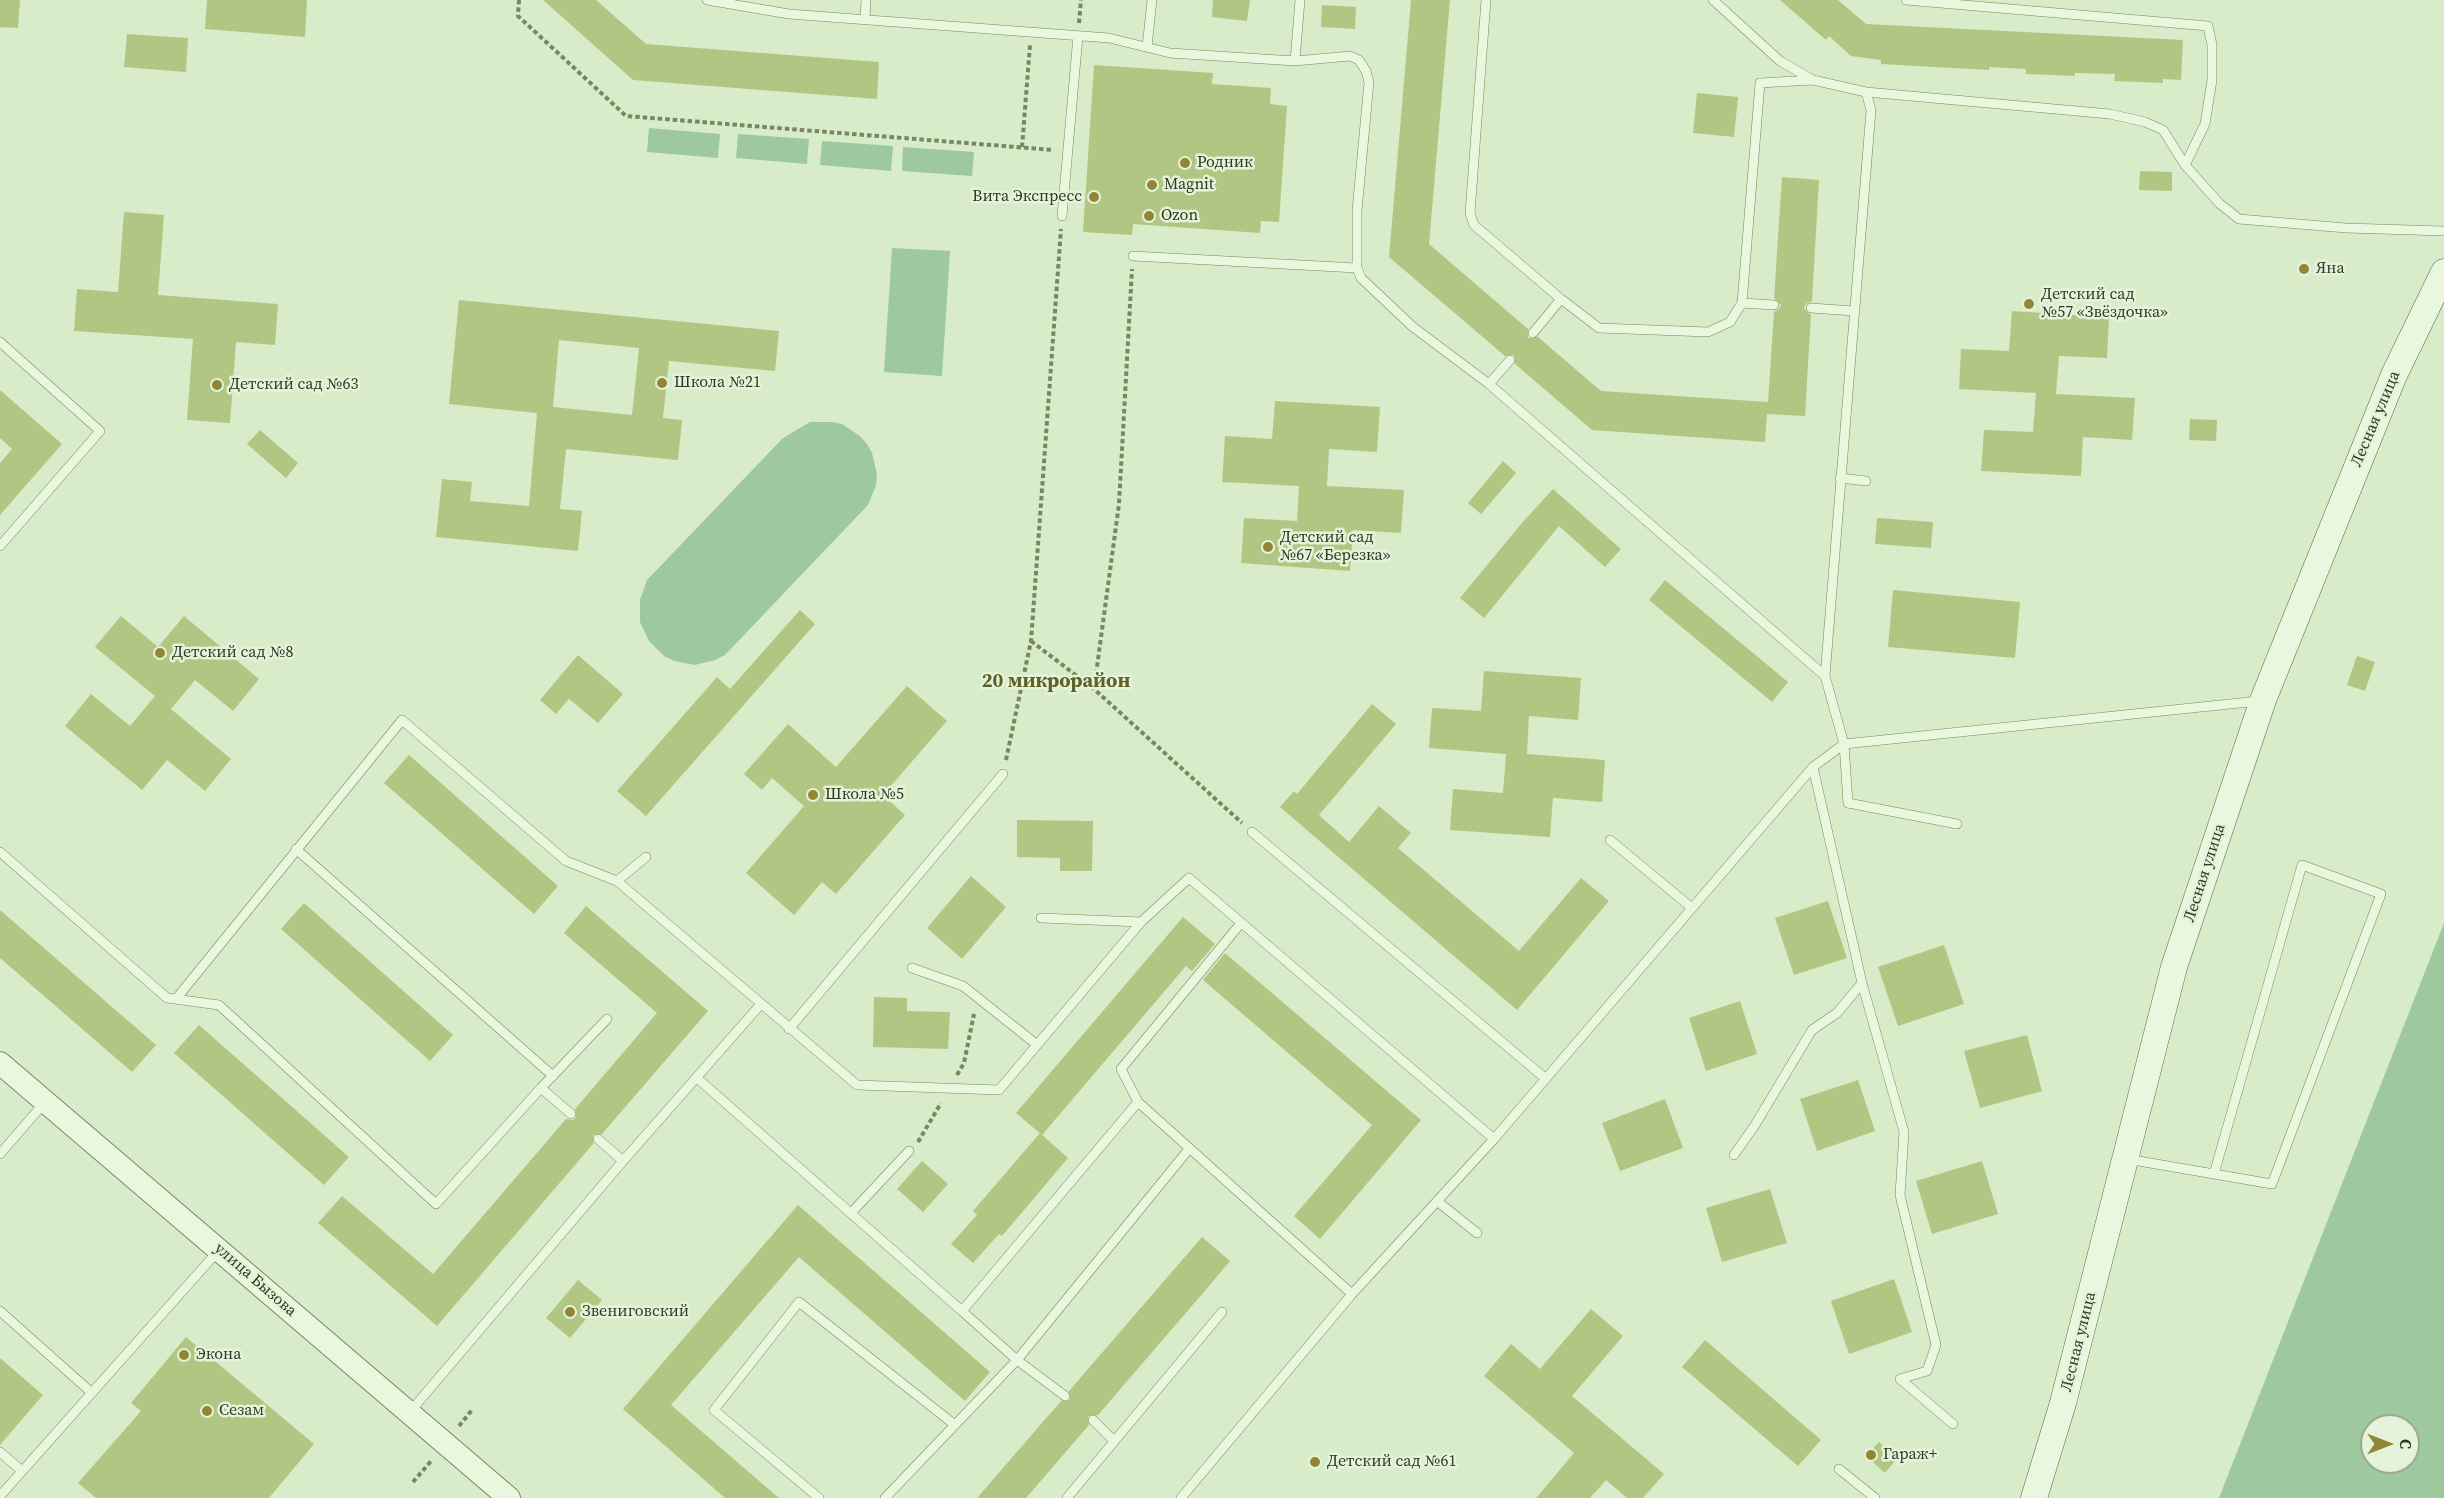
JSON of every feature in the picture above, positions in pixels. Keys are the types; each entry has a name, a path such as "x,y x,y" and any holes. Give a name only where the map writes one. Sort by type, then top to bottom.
{"main road":[{"name":"Лесная улица","path":"2034,1498 2063,1403 2174,967 2263,700 2394,375 2444,272"}],"street":[{"name":"улица Бызова","path":"0,1063 409,1413 500,1495"}],"lane":[{"path":"706,0 789,14 1109,38 1170,53 1295,61 1350,56 1359,60 1366,71 1369,82 1357,210 1357,268 1361,278 1413,327 1490,384 1825,676"},
{"path":"865,19 866,0"},
{"path":"1147,48 1152,0"},
{"path":"1295,61 1300,0"},
{"path":"1485,0 1470,213 1474,225 1561,300 1599,328 1708,332 1730,322 1742,303 1760,83 1813,80"},
{"path":"1713,0 1779,62 1813,80 1866,92 2110,114 2163,130 2185,165 2220,204 2239,219 2346,228 2444,231"},
{"path":"1906,0 2208,26 2212,45 2212,80 2209,102 2205,124 2185,165"},
{"path":"1062,216 1078,36"},
{"path":"1866,92 1871,110 1825,676 1844,744 1848,803 1957,824"},
{"path":"1133,256 1357,268"},
{"path":"1533,333 1561,300"},
{"path":"1742,303 1774,305"},
{"path":"1811,308 1854,311"},
{"path":"0,342 100,431 0,546"},
{"path":"1490,384 1510,360"},
{"path":"1840,478 1866,481"},
{"path":"1181,1498 1352,1294 1494,1139 1813,766 1844,744 2263,700"},
{"path":"177,999 402,720 566,861 617,881 857,1085 999,1090 1141,922 1189,878 1494,1139"},
{"path":"1813,766 1862,983 1904,1132 1900,1195 1936,1345 1927,1371 1900,1379 1953,1424"},
{"path":"789,1029 1003,774"},
{"path":"1252,832 1546,1079"},
{"path":"1610,840 1692,908"},
{"path":"296,849 553,1076"},
{"path":"0,852 166,998 219,1005 436,1204 607,1019"},
{"path":"617,881 646,857"},
{"path":"2125,1159 2272,1184 2381,894 2302,865 2214,1174"},
{"path":"1041,918 1141,922"},
{"path":"1242,923 1121,1069 1138,1101 1352,1294"},
{"path":"912,968 963,986 1036,1044"},
{"path":"1734,1155 1767,1106 1812,1030 1837,1013 1862,983"},
{"path":"409,1413 623,1161 761,1004"},
{"path":"697,1078 1017,1360 1065,1396"},
{"path":"542,1088 571,1114"},
{"path":"0,1154 45,1101"},
{"path":"962,1311 1138,1101"},
{"path":"598,1139 623,1161"},
{"path":"885,1498 1017,1360 1189,1149"},
{"path":"851,1213 909,1151"},
{"path":"1437,1201 1477,1233"},
{"path":"0,1496 219,1250"},
{"path":"819,1498 714,1410 799,1302 955,1425"},
{"path":"0,1311 92,1393"},
{"path":"1067,1498 1222,1312"},
{"path":"1093,1420 1114,1441"},
{"path":"0,1452 21,1471"},
{"path":"1839,1469 1875,1498"}],"path":[{"path":"519,0 518,16 626,116 1066,151"},
{"path":"1078,36 1081,0"},
{"path":"1022,147 1031,32"},
{"path":"1003,774 1031,641 1062,216"},
{"path":"1094,689 1119,504 1133,256"},
{"path":"1031,641 1094,689 1252,832"}],"green space":[{"path":"649,128 720,134 718,158 647,152"},
{"path":"738,134 809,139 807,164 736,158"},
{"path":"822,141 893,146 891,171 820,165"},
{"path":"903,147 974,152 972,176 902,171"},
{"path":"892,248 950,251 942,376 884,372"},
{"path":"810,422 842,424 860,436 867,444 872,453 877,474 876,485 868,505 725,655 695,665 674,661 664,656 649,641 640,622 640,600 647,580 783,438"},
{"path":"2444,923 2444,1498 2219,1498"}],"building":[{"path":"0,0 20,0 18,28 0,27"},
{"path":"207,0 307,0 305,37 205,29"},
{"path":"543,0 596,0 646,44 879,62 877,99 633,80"},
{"path":"1213,0 1250,0 1247,21 1212,17"},
{"path":"1411,0 1450,0 1429,244 1528,329 1528,338 1538,337 1601,391 1768,402 1774,312 1781,305 1774,298 1782,177 1819,180 1812,301 1804,308 1811,315 1805,416 1767,414 1765,442 1592,430 1515,364 1514,355 1505,356 1389,257"},
{"path":"1780,0 1838,0 1866,24 2183,40 2181,80 2163,79 2163,83 2114,81 2115,74 2075,73 2075,76 2026,74 2026,69 1989,67 1989,70 1881,64 1881,60 1851,56 1829,36 1826,40"},
{"path":"1322,5 1356,7 1355,29 1321,27"},
{"path":"127,34 188,38 186,72 124,67"},
{"name":"Родник","path":"1094,65 1213,73 1212,84 1271,88 1270,104 1287,106 1279,222 1261,221 1260,233 1133,224 1132,235 1083,232"},
{"path":"1697,93 1738,97 1734,137 1693,133"},
{"path":"2140,171 2172,172 2172,191 2139,190"},
{"path":"124,212 164,215 158,295 278,304 275,345 236,342 230,423 187,420 193,339 74,331 77,289 118,292"},
{"path":"459,300 779,331 775,371 669,361 663,418 682,420 678,460 566,449 560,509 582,511 578,551 436,537 442,479 472,482 470,501 529,506 537,413 449,404","holes":["559,340 639,348 632,415 553,407"]},
{"path":"2012,311 2109,317 2107,358 2059,356 2056,394 2135,398 2132,440 2083,437 2081,476 1981,471 1984,430 2033,432 2036,393 1959,389 1961,349 2009,351"},
{"path":"0,390 62,444 0,515 0,463 12,449 0,438"},
{"path":"1275,401 1380,407 1377,452 1329,449 1327,486 1404,490 1401,533 1353,530 1350,571 1241,563 1244,518 1297,521 1299,486 1222,482 1225,436 1272,439"},
{"path":"2190,419 2217,420 2216,441 2189,440"},
{"path":"260,430 298,463 286,478 247,444"},
{"path":"1503,461 1516,473 1481,514 1468,503"},
{"path":"1553,489 1621,549 1605,567 1559,526 1484,618 1460,598"},
{"path":"1877,518 1933,522 1931,548 1875,544"},
{"path":"1665,580 1788,682 1772,702 1649,600"},
{"path":"1893,590 2020,602 2015,658 1888,647"},
{"path":"800,610 815,624 646,816 617,791 717,677 730,689"},
{"path":"121,616 158,647 184,616 259,679 233,711 195,680 171,709 231,759 205,791 167,760 142,790 65,726 91,694 130,726 155,696 95,647"},
{"path":"578,655 623,694 598,723 569,699 556,714 540,700"},
{"path":"2357,656 2375,662 2365,691 2347,685"},
{"path":"1484,671 1581,678 1578,720 1529,716 1527,754 1605,760 1602,802 1553,798 1550,837 1450,830 1453,789 1503,793 1506,754 1429,748 1432,708 1481,711"},
{"path":"907,686 947,721 883,795 905,815 836,894 822,882 794,915 746,873 804,806 772,778 762,790 744,774 788,724 836,767"},
{"path":"1372,704 1396,724 1319,815 1349,842 1379,806 1411,833 1398,848 1519,951 1581,878 1609,901 1517,1010 1280,807 1294,791 1297,794"},
{"path":"409,755 558,886 534,914 384,783"},
{"path":"1017,820 1093,821 1092,871 1060,871 1060,858 1017,857"},
{"path":"971,876 1006,907 962,959 927,928"},
{"path":"1828,901 1847,958 1794,975 1775,918"},
{"path":"304,903 453,1035 430,1061 281,929"},
{"path":"586,906 708,1011 602,1134 593,1135 593,1144 437,1326 318,1223 342,1196 433,1274 566,1119 576,1118 575,1109 657,1013 564,933"},
{"path":"0,910 156,1045 132,1072 0,958"},
{"path":"1183,917 1215,944 1192,971 1186,966 1042,1135 1016,1113"},
{"path":"1944,945 1964,1004 1898,1026 1878,967"},
{"path":"1225,953 1421,1120 1320,1239 1294,1216 1372,1125 1203,980"},
{"path":"874,997 907,998 907,1011 950,1012 948,1049 873,1047"},
{"path":"1740,1001 1757,1054 1706,1071 1689,1018"},
{"path":"199,1025 349,1157 324,1185 174,1053"},
{"path":"2027,1035 2042,1091 1980,1108 1964,1051"},
{"path":"1858,1080 1875,1131 1817,1151 1800,1099"},
{"path":"1665,1099 1683,1148 1620,1171 1602,1123"},
{"path":"1040,1133 1068,1158 1002,1236 999,1234 973,1263 951,1244 977,1215 973,1211"},
{"path":"922,1161 948,1184 923,1212 897,1189"},
{"path":"1982,1161 1998,1214 1932,1234 1916,1181"},
{"path":"1770,1189 1787,1243 1722,1262 1706,1208"},
{"path":"798,1205 990,1372 965,1401 799,1257 671,1405 779,1498 725,1498 623,1409"},
{"path":"1202,1237 1230,1261 1098,1415 1088,1416 1089,1425 1026,1498 977,1498 1061,1401 1070,1400 1069,1391"},
{"path":"1894,1279 1912,1332 1849,1354 1831,1301"},
{"path":"578,1280 602,1300 570,1338 546,1318"},
{"path":"1591,1309 1623,1336 1572,1396 1664,1474 1643,1498 1627,1498 1606,1480 1590,1498 1536,1498 1574,1453 1484,1376 1511,1344 1540,1369"},
{"name":"Сезам","path":"186,1337 314,1444 269,1498 96,1498 78,1483 141,1411 131,1403"},
{"path":"1705,1340 1821,1440 1798,1466 1682,1367"},
{"path":"0,1358 43,1395 0,1445"},
{"path":"1879,1442 1897,1458 1885,1473 1866,1456"}],"place":[{"name":"Родник","path":"1185,163"},
{"name":"Magnit","path":"1152,185"},
{"name":"Вита Экспресс","path":"1094,197"},
{"name":"Ozon","path":"1149,216"},
{"name":"Яна","path":"2304,269"},
{"name":"Детский сад №57 «Звёздочка»","path":"2029,304"},
{"name":"Школа №21","path":"662,383"},
{"name":"Детский сад №63","path":"217,385"},
{"name":"Детский сад №67 «Березка»","path":"1268,547"},
{"name":"Детский сад №8","path":"160,653"},
{"name":"Школа №5","path":"813,795"},
{"name":"Звениговский","path":"570,1312"},
{"name":"Экона","path":"184,1355"},
{"name":"Сезам","path":"207,1411"},
{"name":"Гараж+","path":"1871,1455"},
{"name":"Детский сад №61","path":"1315,1462"}],"district":[{"name":"20 микрорайон","path":"1056,682"}]}
